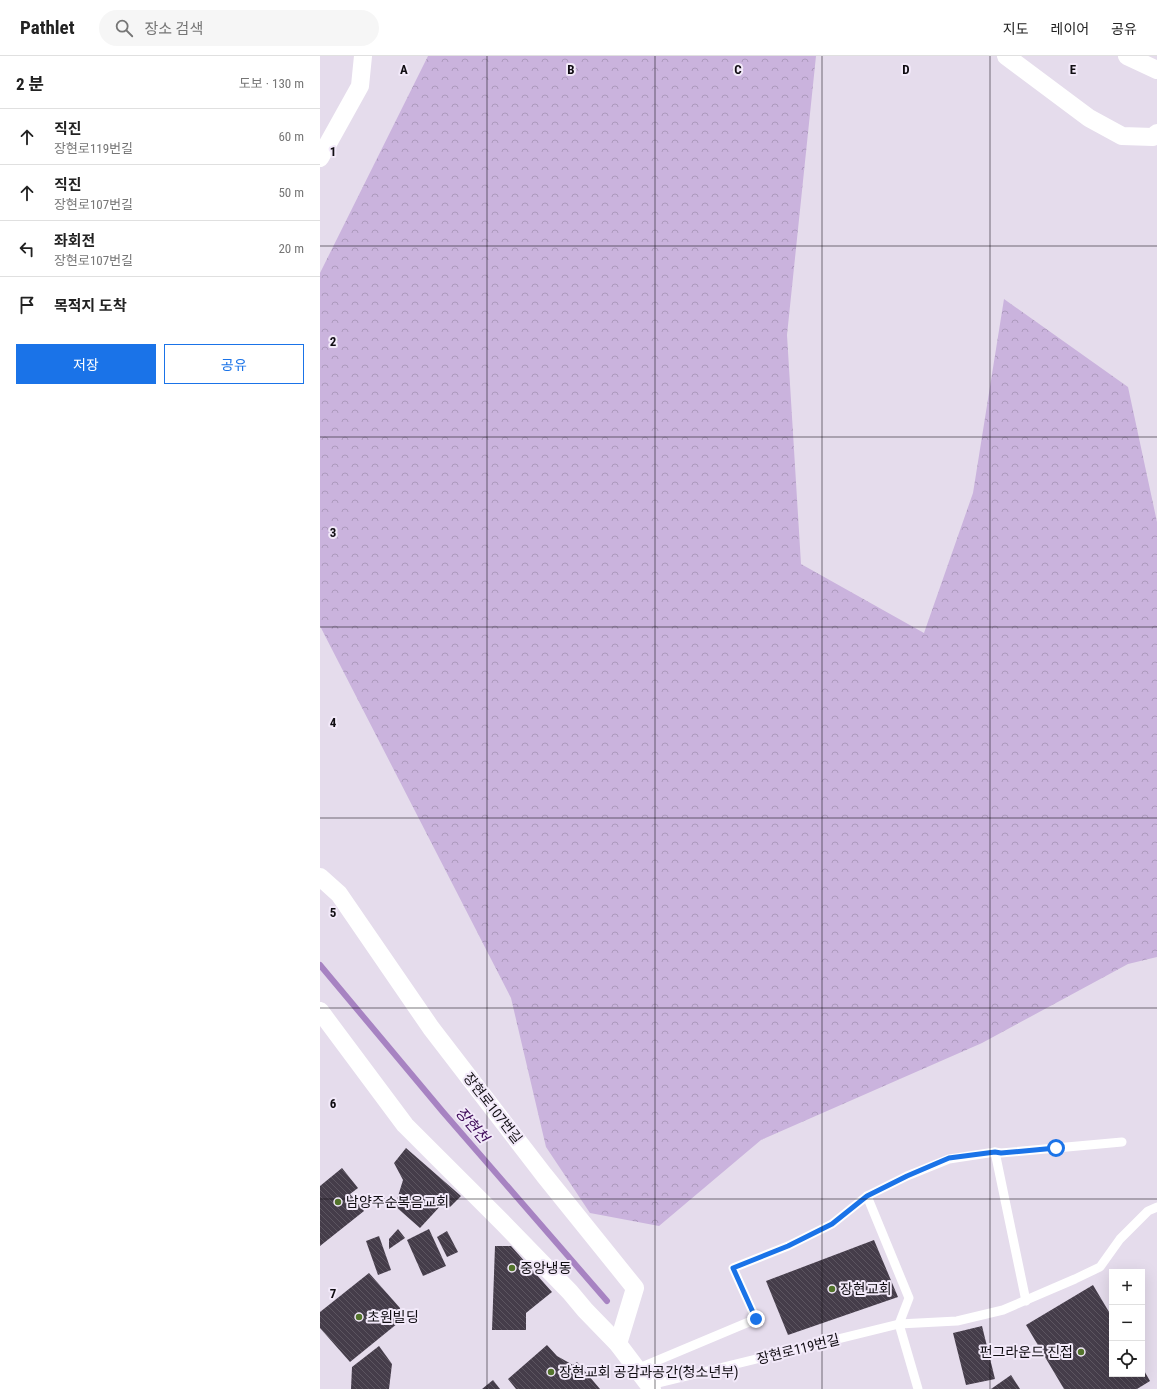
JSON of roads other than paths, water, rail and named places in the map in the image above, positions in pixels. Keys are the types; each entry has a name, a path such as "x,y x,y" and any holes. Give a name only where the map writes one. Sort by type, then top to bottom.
{"street":[{"path":"320,158 360,86 363,56"},
{"path":"1006,56 1089,118 1122,136 1153,137 1157,133"},
{"path":"1127,56 1157,70"},
{"name":"장현로107번길","path":"320,877 339,894 431,1028 544,1175 635,1288 618,1344"},
{"path":"320,1011 404,1125 570,1292 618,1344 650,1387"}],"lane":[{"path":"637,1369 756,1319 733,1268 788,1246 832,1224 867,1196 907,1176 949,1158 995,1152 1122,1142"},
{"path":"995,1152 1026,1301"},
{"path":"867,1196 909,1298 899,1324 918,1389"},
{"name":"장현로119번길","path":"650,1387 899,1324 957,1322 1003,1310 1100,1267 1126,1233 1148,1211 1157,1207"}],"waterway":[{"name":"장현천","path":"320,965 443,1112 607,1301"}],"place":[{"name":"남양주순복음교회","path":"338,1202"},
{"name":"중앙냉동","path":"512,1268"},
{"name":"장현교회","path":"832,1289"},
{"name":"초원빌딩","path":"359,1317"},
{"name":"펀그라운드 진접","path":"1081,1352"},
{"name":"장현교회 공감과공간(청소년부)","path":"551,1372"}]}
